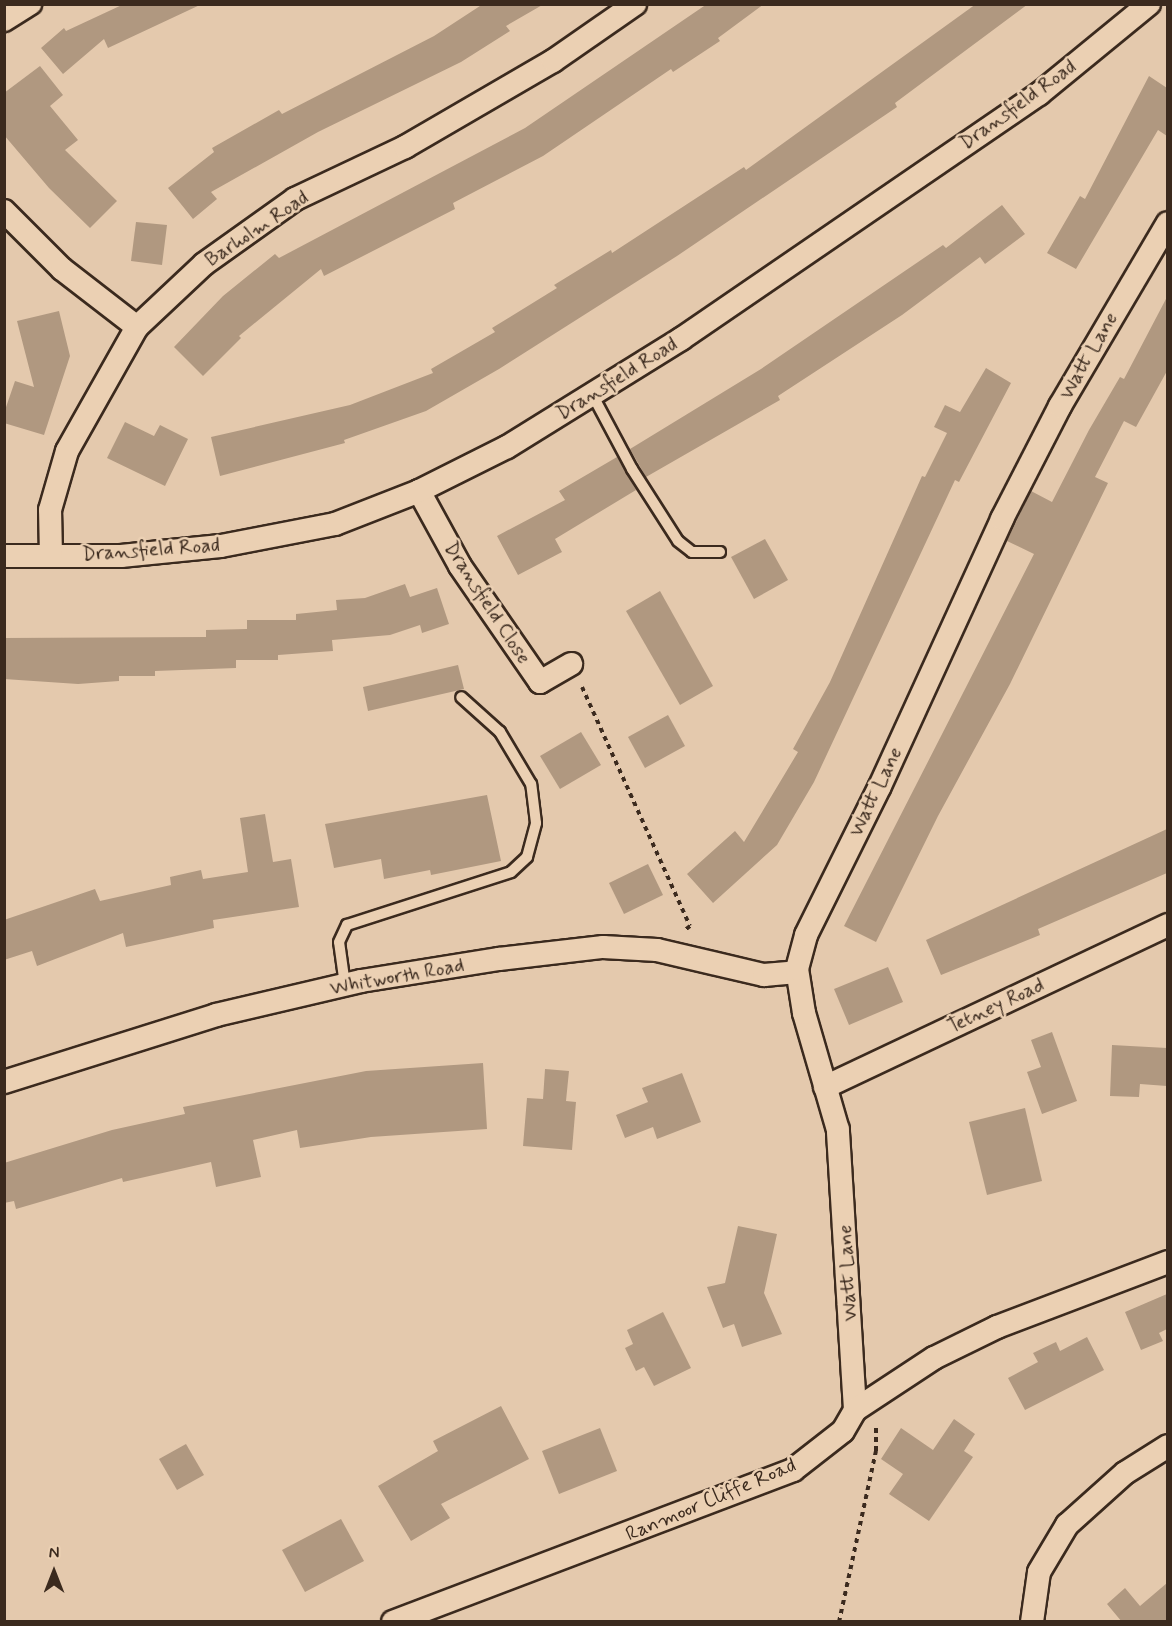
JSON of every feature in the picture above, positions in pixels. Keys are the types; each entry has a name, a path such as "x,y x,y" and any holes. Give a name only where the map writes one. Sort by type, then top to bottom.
{"street":[{"path":"4,20 30,4"},
{"name":"Barholm Road","path":"51,556 50,510 67,451 137,327 204,264 295,199 405,147 553,61 635,4"},
{"name":"Dransfield Road","path":"4,556 121,556 221,546 335,524 419,491 507,447 681,339 1039,94 1149,4"},
{"path":"4,211 62,269 137,327"},
{"name":"Watt Lane","path":"855,1410 838,1130 804,1013 798,972 806,935 880,786 1002,519 1060,406 1167,223"},
{"name":"Dransfield Close","path":"419,491 460,566 540,682 572,664"},
{"name":"Tetney Road","path":"825,1087 1167,925"},
{"name":"Whitworth Road","path":"4,1082 216,1015 345,985 499,958 603,947 657,950 764,975 798,972"},
{"name":"Ranmoor Cliffe Road","path":"393,1622 793,1470 843,1431 855,1410 934,1358 997,1327 1167,1262"},
{"path":"1032,1622 1039,1572 1067,1525 1125,1473 1167,1446"}],"lane":[{"path":"592,394 632,468 678,541 692,552 720,552"},
{"path":"345,985 339,942 347,926 511,872 527,857 536,823 531,784 500,732 461,698"}],"path":[{"path":"572,664 690,926"},
{"path":"839,1622 876,1450 876,1396"}],"building":[{"path":"124,4 202,4 108,48 104,39 63,74 41,48 64,28 66,31"},
{"path":"483,4 544,4 506,26 510,31 461,62 318,132 211,192 217,199 193,219 168,188 214,152 212,148 279,110 282,114 434,36"},
{"path":"707,4 764,4 718,38 720,41 673,72 671,69 543,156 453,203 455,209 324,276 321,269 239,336 241,338 203,376 174,347 223,296 275,254 279,258 525,128"},
{"path":"976,4 1028,4 895,103 897,107 677,256 499,369 426,411 344,440 345,443 220,476 211,437 350,405 433,373 431,369 495,332 492,328 557,288 554,285 611,250 612,253 744,167 746,170"},
{"path":"40,66 63,95 50,106 78,140 65,150 117,201 90,228 49,188 4,135 4,93"},
{"path":"1149,76 1167,88 1167,136 1158,130 1076,269 1047,253 1080,196 1085,199"},
{"path":"1002,205 1025,234 985,264 980,257 902,315 778,396 780,400 646,477 630,449 761,369 943,245 946,248"},
{"path":"136,222 167,225 162,265 131,261"},
{"path":"1167,297 1167,371 1136,427 1124,421 1095,477 1108,483 1010,684 938,816 876,942 844,926 1034,554 1007,541 1031,491 1052,502 1089,430 1120,377 1124,379"},
{"path":"59,311 70,356 44,435 4,423 4,413 15,381 34,387 17,321"},
{"path":"986,368 1011,383 959,482 955,480 814,782 777,845 713,903 687,874 735,831 744,842 798,752 793,749 830,682 922,476 925,477 947,433 934,427 945,405 960,412"},
{"path":"125,422 154,436 160,425 188,439 165,486 107,458"},
{"path":"617,457 636,490 555,539 562,552 518,575 497,536 565,500 559,491"},
{"path":"765,539 788,580 754,599 731,557"},
{"path":"405,584 410,597 437,588 449,624 422,633 420,625 390,635 332,640 333,651 278,655 278,660 236,660 236,668 155,671 155,676 119,676 119,681 78,684 4,679 4,638 206,637 206,630 247,629 247,620 296,620 296,614 337,610 336,600 365,598"},
{"path":"660,591 713,686 680,705 626,611"},
{"path":"458,665 464,689 368,711 363,687"},
{"path":"668,715 685,746 645,768 628,737"},
{"path":"581,732 601,765 560,789 540,756"},
{"path":"487,795 501,861 431,875 430,870 384,879 381,859 334,868 325,824"},
{"path":"265,814 273,862 291,859 299,907 213,920 214,928 126,947 123,933 37,966 32,951 4,960 4,920 95,889 100,901 171,885 170,877 201,870 203,879 248,872 240,818"},
{"path":"1167,829 1167,873 1038,929 1040,935 941,975 926,940"},
{"path":"648,864 663,895 624,914 609,883"},
{"path":"888,967 903,1002 849,1025 834,989"},
{"path":"1052,1032 1077,1101 1042,1114 1027,1072 1041,1067 1031,1040"},
{"path":"1112,1045 1167,1048 1167,1086 1140,1084 1139,1097 1110,1096"},
{"path":"483,1063 487,1129 371,1137 300,1148 297,1130 253,1140 261,1177 216,1187 211,1162 123,1182 122,1178 16,1209 14,1201 4,1203 4,1163 112,1130 185,1114 183,1107 366,1071"},
{"path":"545,1069 569,1071 566,1101 576,1102 572,1150 523,1146 527,1098 543,1099"},
{"path":"682,1073 701,1122 657,1139 653,1127 625,1138 616,1115 648,1102 642,1088"},
{"path":"1025,1108 1042,1181 987,1195 969,1122"},
{"path":"738,1226 777,1234 764,1293 782,1334 742,1347 734,1324 723,1328 707,1287 725,1283"},
{"path":"1167,1294 1167,1329 1159,1333 1163,1341 1141,1350 1125,1312"},
{"path":"663,1312 691,1368 654,1386 644,1367 636,1371 625,1348 633,1344 627,1330"},
{"path":"1087,1337 1104,1370 1025,1410 1008,1378 1038,1362 1033,1353 1056,1342 1060,1351"},
{"path":"501,1406 529,1459 441,1504 450,1518 411,1541 378,1486 438,1451 433,1441"},
{"path":"954,1419 975,1434 964,1451 973,1457 929,1521 889,1494 903,1474 881,1459 901,1428 933,1450"},
{"path":"600,1428 617,1471 559,1494 542,1451"},
{"path":"186,1444 204,1475 177,1490 159,1459"},
{"path":"341,1519 364,1561 305,1592 282,1550"},
{"path":"1167,1583 1167,1622 1122,1622 1107,1604 1125,1588 1140,1606"}]}
